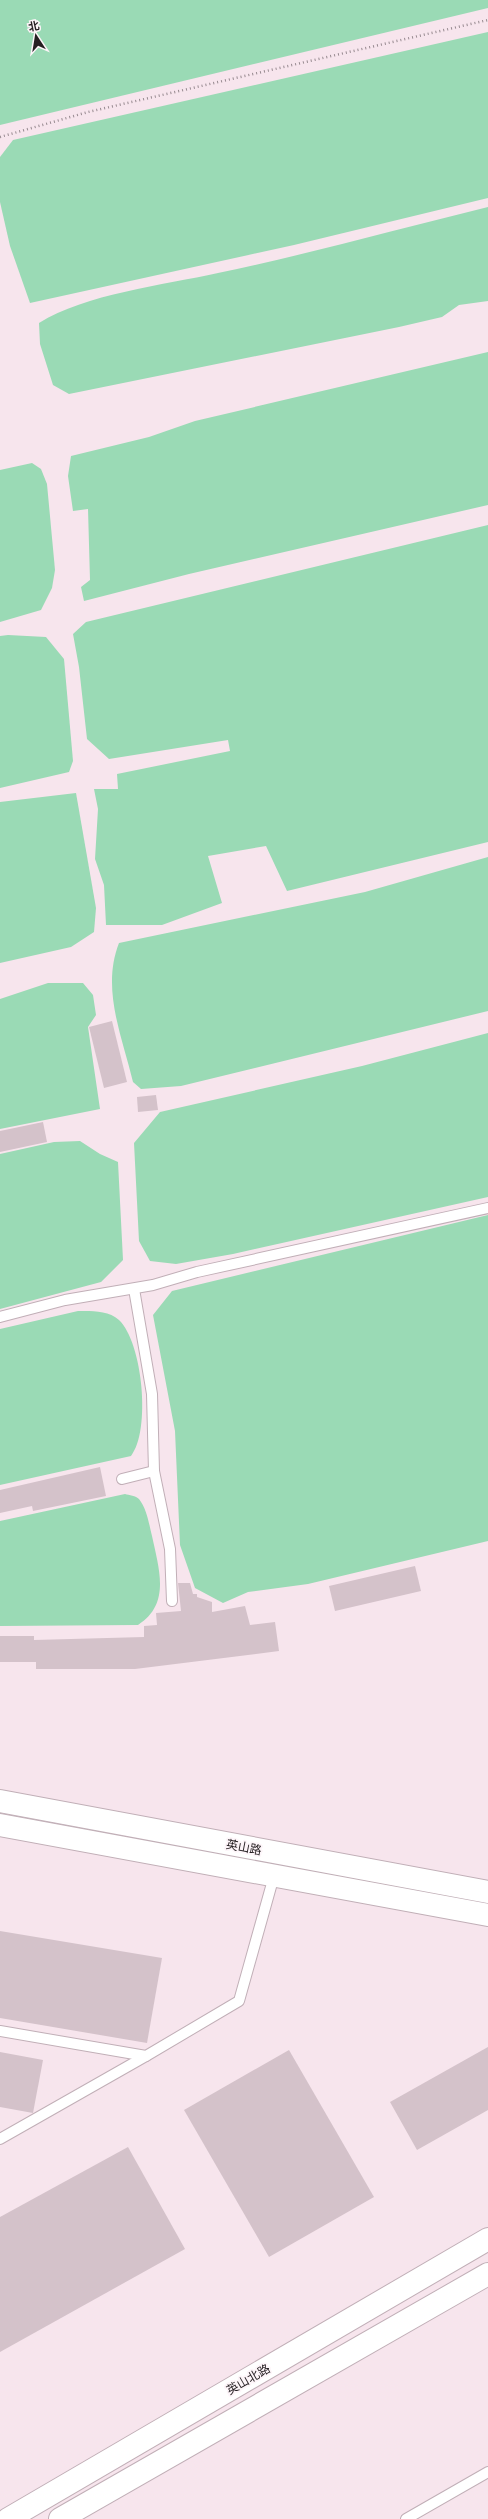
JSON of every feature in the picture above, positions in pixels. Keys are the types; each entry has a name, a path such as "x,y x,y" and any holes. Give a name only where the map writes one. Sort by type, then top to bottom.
{"main road":[{"name":"英山路","path":"0,1801 488,1892"},
{"name":"英山路","path":"0,1825 488,1915"},
{"name":"英山北路","path":"8,2519 488,2238"},
{"path":"60,2519 488,2274"}],"lane":[{"path":"0,1317 65,1300 134,1289 197,1272 488,1208"},
{"path":"134,1289 152,1394 154,1471 170,1549 172,1601"},
{"path":"122,1479 154,1471"},
{"path":"0,2139 239,2001 274,1876"},
{"path":"0,2031 146,2056"},
{"path":"406,2519 488,2472"}],"path":[{"path":"0,137 88,112 488,20"}],"shaded area":[{"path":"0,0 488,0 488,8 0,125"},
{"path":"488,32 488,198 294,245 30,303 10,246 0,202 0,157 13,140"},
{"path":"488,207 488,301 459,305 442,317 399,327 69,394 53,385 40,344 39,323 58,313 79,305 126,292 286,258"},
{"path":"488,352 488,505 189,574 84,601 81,587 90,580 88,509 73,511 68,476 71,456 149,437 195,421"},
{"path":"32,463 41,469 47,484 55,570 52,588 41,610 0,622 0,470"},
{"path":"488,525 488,842 287,891 266,846 208,856 222,903 162,925 106,925 104,885 95,859 98,809 94,789 118,789 117,774 230,751 228,740 109,759 87,739 79,667 73,634 86,622"},
{"path":"0,636 46,637 64,659 73,761 69,772 0,788"},
{"path":"76,793 96,908 94,932 71,947 0,963 0,802"},
{"path":"488,857 488,1011 181,1086 141,1089 133,1082 119,1030 113,995 112,978 114,960 119,943 365,892"},
{"path":"48,983 83,983 93,995 96,1015 88,1027 100,1109 0,1129 0,999"},
{"path":"488,1033 488,1197 233,1254 176,1264 150,1261 139,1241 134,1143 160,1112 362,1066"},
{"path":"80,1141 100,1154 118,1162 123,1260 101,1282 0,1309 0,1154 54,1142"},
{"path":"488,1215 488,1541 308,1584 248,1592 223,1603 195,1588 180,1545 175,1431 153,1315 172,1291"},
{"path":"78,1311 110,1314 119,1320 127,1331 134,1347 142,1387 141,1427 137,1444 131,1456 0,1485 0,1329"},
{"path":"125,1494 138,1498 144,1507 149,1522 157,1561 160,1585 159,1596 155,1607 148,1616 138,1625 0,1626 0,1521"}],"building":[{"path":"112,1021 127,1082 104,1088 89,1027"},
{"path":"156,1095 158,1110 138,1112 137,1097"},
{"path":"43,1122 47,1142 0,1152 0,1131"},
{"path":"100,1467 106,1496 33,1511 32,1506 0,1513 0,1490"},
{"path":"415,1566 421,1591 335,1611 329,1586"},
{"path":"178,1583 190,1583 193,1594 197,1594 197,1597 212,1602 212,1612 245,1606 250,1625 275,1622 279,1651 135,1669 36,1669 36,1662 0,1662 0,1636 34,1636 34,1640 144,1637 144,1626 157,1625 156,1613 181,1611"},
{"path":"0,1931 162,1958 147,2043 0,2018"},
{"path":"488,2047 488,2110 417,2150 390,2102"},
{"path":"289,2050 374,2197 269,2257 184,2110"},
{"path":"0,2052 43,2060 33,2113 0,2107"},
{"path":"128,2147 185,2249 0,2352 0,2217"}]}
